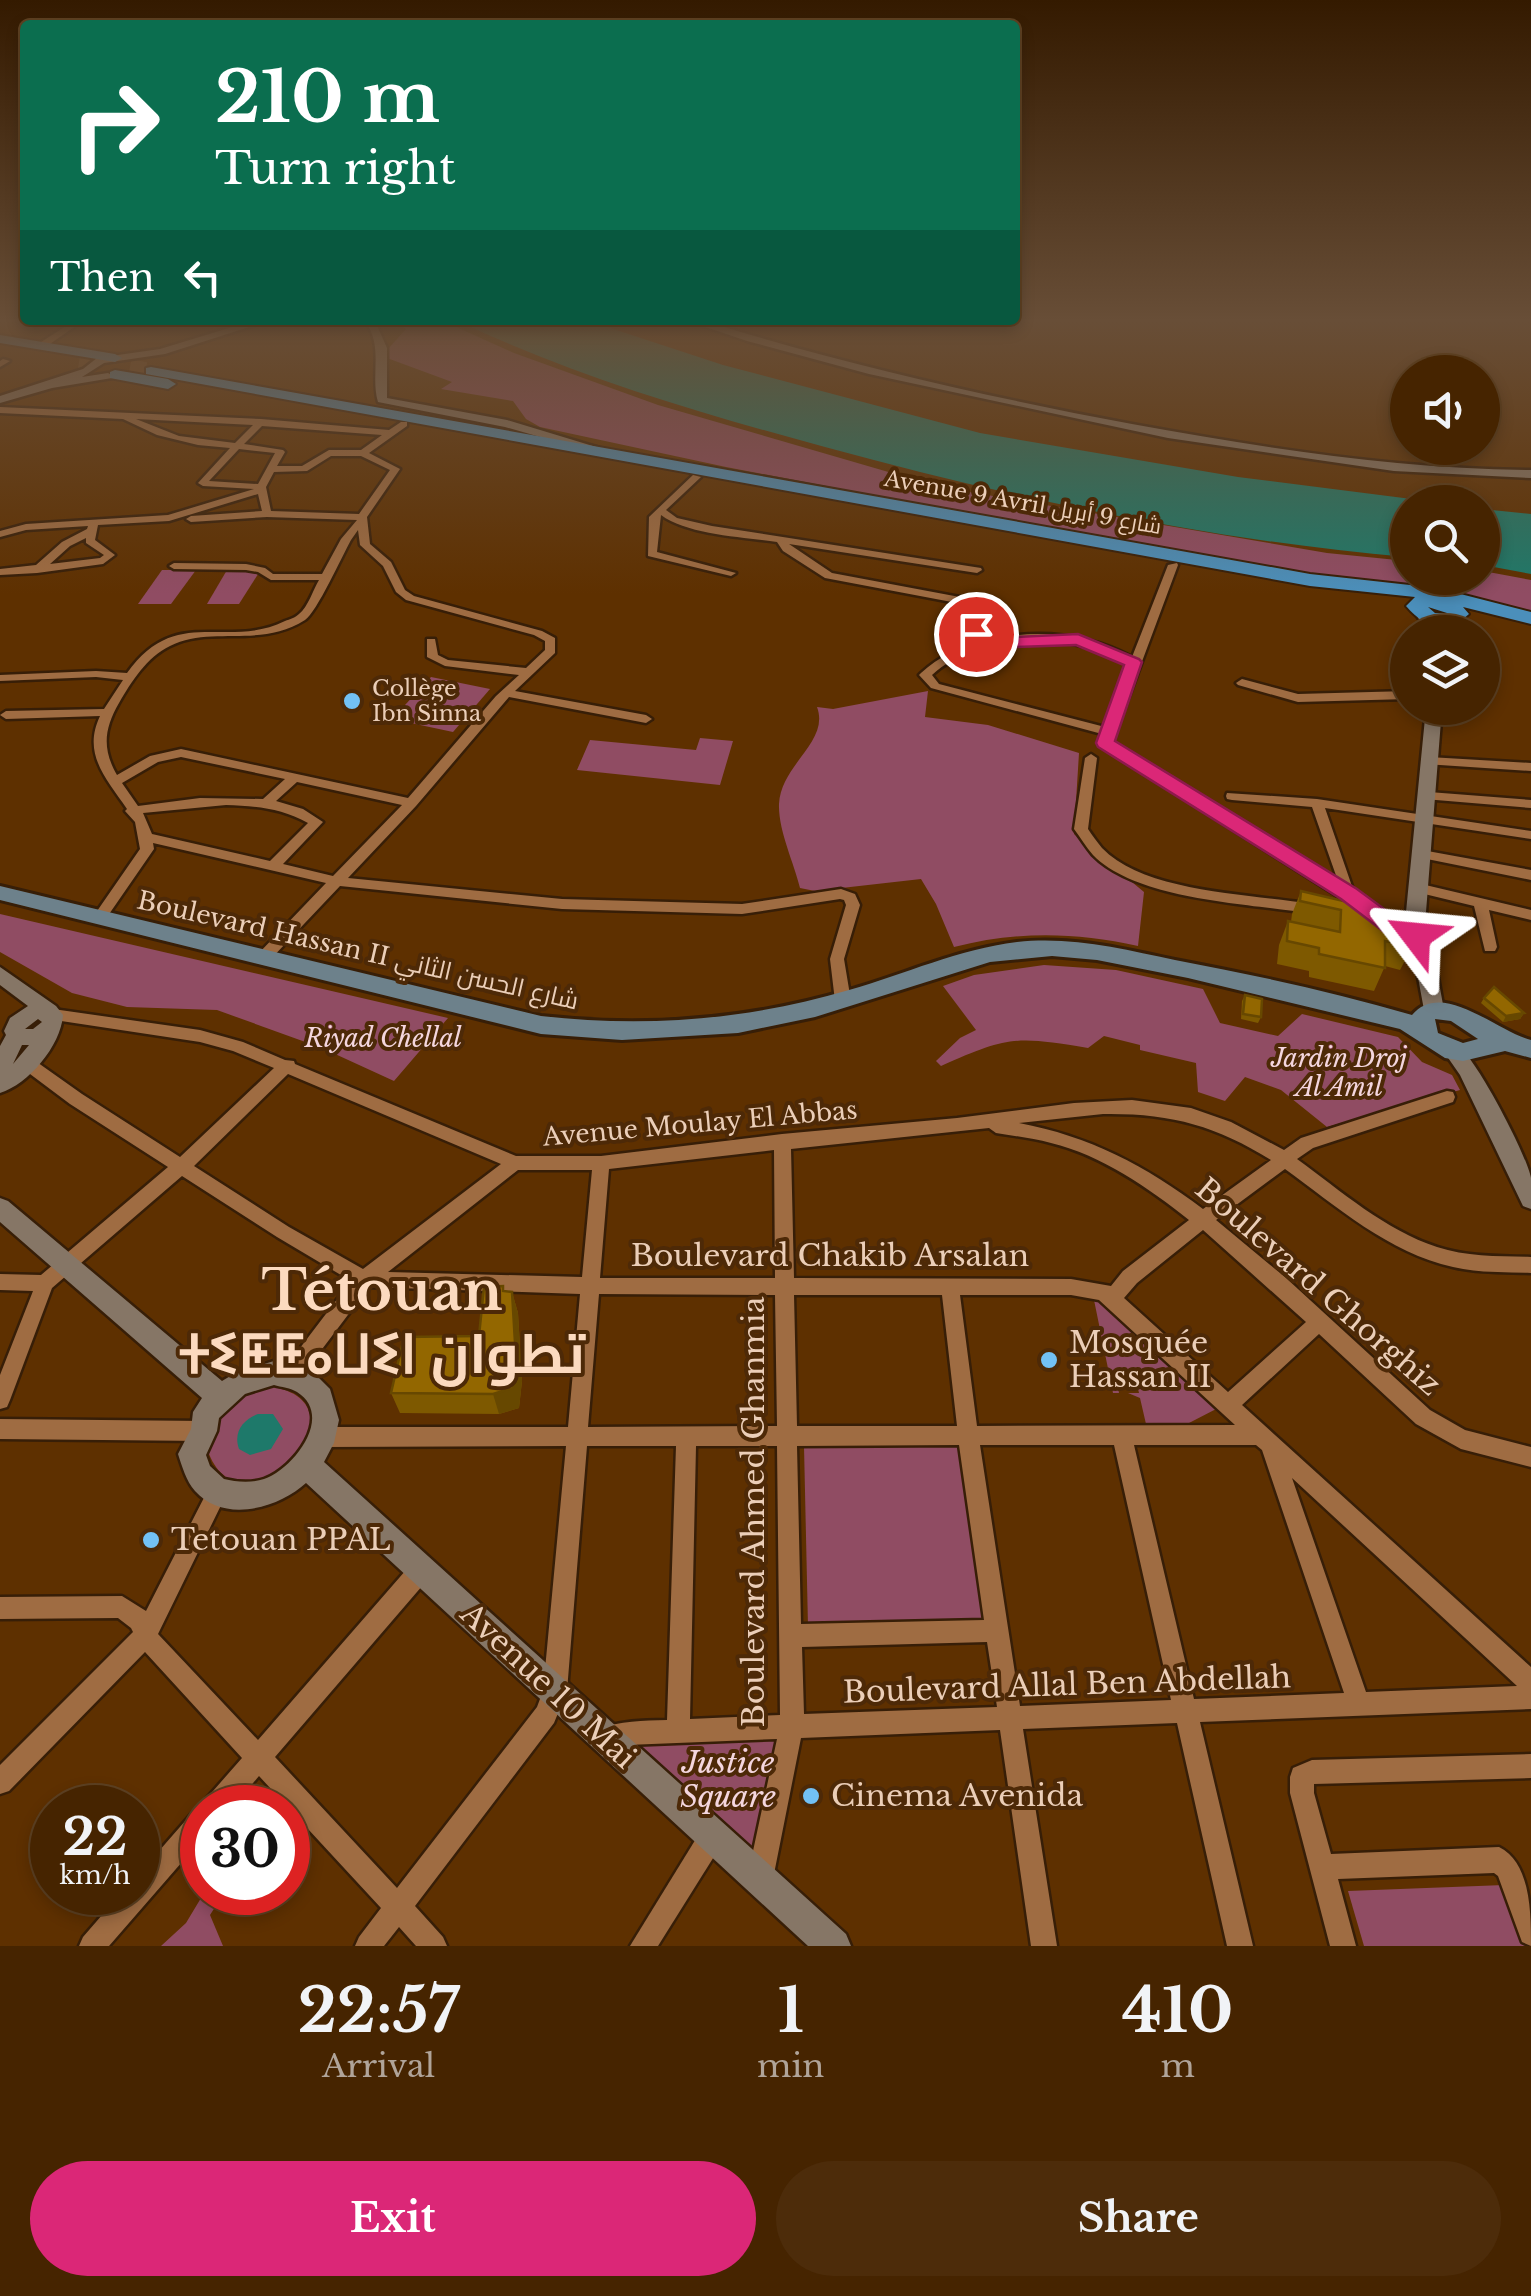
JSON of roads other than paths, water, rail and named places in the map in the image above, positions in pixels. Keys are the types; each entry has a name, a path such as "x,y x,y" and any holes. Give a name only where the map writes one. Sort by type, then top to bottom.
{"highway":[{"name":"Avenue 9 Avril شارع 9 أبريل","path":"341,412 397,428 696,477 1427,615"},
{"name":"Avenue 9 Avril شارع 9 أبريل","path":"363,412 1310,580 1437,594 1531,620"},
{"path":"1310,580 1430,615"},
{"path":"1500,619 1531,620"},
{"name":"Avenue 9 Avril شارع 9 أبريل","path":"1500,627 1531,632"}],"main road":[{"name":"Boulevard Hassan II شارع الحسن الثاني","path":"0,893 541,1025 603,1034 692,1032 768,1020 843,1001 963,960 1021,949 1068,948 1428,1014"},
{"path":"1476,1048 1472,1020 1428,1014 1436,1044 1476,1048 1531,1049"}],"street":[{"path":"33,412 397,428"},
{"path":"444,412 507,424 612,453"},
{"path":"1048,412 1272,452 1456,472 1531,474"},
{"path":"127,417 144,429 162,434 280,452 260,489 267,514"},
{"path":"260,489 203,482 261,422"},
{"path":"362,453 397,428"},
{"path":"100,917 140,862 147,837 99,750 108,712 128,677 144,655 168,640 261,631 296,622 312,608 346,538 394,469 362,453 329,453 304,469 269,468"},
{"path":"696,477 654,517 652,554 731,574"},
{"path":"153,520 260,489"},
{"path":"660,510 688,524 976,570"},
{"path":"0,534 26,526 92,528 153,520 267,514 362,518"},
{"path":"263,958 411,803 507,692 551,651 551,640 505,623 410,598 396,585 387,564 366,545 362,518"},
{"path":"0,572 108,558 108,551 90,541 92,528"},
{"path":"37,570 66,544 92,528"},
{"path":"780,538 786,549 829,576 960,600 967,610 961,624 990,643"},
{"path":"1106,738 1172,564"},
{"path":"174,566 246,567 271,577 326,577"},
{"path":"1133,662 1078,640 990,643 940,662 925,675 935,686 1106,738 1406,932"},
{"path":"431,641 433,657 445,663 526,672"},
{"path":"0,678 96,674 128,677"},
{"path":"1242,684 1298,698 1390,695"},
{"path":"507,692 646,719"},
{"path":"6,715 108,712"},
{"path":"1428,1014 1406,932 1418,888 1428,818 1432,725"},
{"path":"115,782 154,759 181,753 411,803"},
{"path":"1091,758 1081,829 1103,858 1153,883 1298,906 1406,932"},
{"path":"1429,761 1531,767"},
{"path":"264,805 294,778"},
{"path":"1232,796 1317,803 1531,835"},
{"path":"1429,796 1531,804"},
{"path":"132,811 173,802 264,805 308,816 316,822 274,866"},
{"path":"1317,803 1349,894"},
{"path":"147,837 336,881 562,904 720,909 841,894 850,898 853,905 837,959 843,1001"},
{"path":"1422,854 1531,875"},
{"path":"1418,888 1531,915"},
{"path":"1480,903 1490,948"},
{"path":"0,974 50,1019"},
{"path":"0,1068 14,1026 28,1014 50,1019"},
{"path":"0,1085 28,1064 50,1019"},
{"name":"Avenue Moulay El Abbas","path":"50,1019 200,1036 288,1065 515,1163 601,1163 957,1124"},
{"path":"14,1026 28,1064 76,1099 283,1232 364,1279"},
{"path":"1476,1048 1531,1199"},
{"path":"0,1400 45,1283 182,1166 288,1065"},
{"path":"1447,1097 1328,1134 1285,1158 1130,1277 1112,1297 1531,1683"},
{"path":"957,1124 1071,1110 1156,1108 1227,1126 1285,1158 1382,1228 1429,1252 1477,1263 1531,1265"},
{"name":"Boulevard Ghorghiz","path":"957,1124 1023,1128 1079,1146 1142,1177 1203,1219 1423,1417 1461,1438 1531,1457"},
{"name":"Boulevard Ahmed Ghanmia","path":"759,1880 792,1725 782,1141"},
{"path":"291,1374 364,1279 515,1163"},
{"path":"368,1946 546,1716 555,1690 601,1163"},
{"path":"0,1208 220,1396"},
{"name":"Boulevard Chakib Arsalan","path":"364,1279 591,1286 1071,1287 1094,1288 1112,1297"},
{"path":"0,1282 45,1283"},
{"path":"950,1287 968,1436 1044,1946"},
{"path":"1230,1404 1318,1323"},
{"path":"291,1374 319,1393 325,1409 323,1437 308,1466 264,1494 244,1498 217,1492 197,1472 192,1454 204,1430 206,1412 220,1396 255,1376 291,1374"},
{"path":"0,1428 204,1430"},
{"path":"678,1731 686,1436"},
{"path":"323,1437 1122,1436 1266,1440"},
{"path":"1122,1436 1240,1946"},
{"path":"1266,1440 1359,1704"},
{"name":"Avenue 10 Mai","path":"308,1466 711,1838 834,1946"},
{"path":"0,1782 145,1636 217,1492"},
{"path":"235,1785 421,1570"},
{"path":"0,1608 122,1608 140,1620 145,1636 434,1946"},
{"path":"791,1636 996,1631"},
{"name":"Boulevard Allal Ben Abdellah","path":"605,1738 792,1725 1531,1697"},
{"path":"1343,1946 1300,1784 1306,1774 1531,1766"},
{"path":"643,1946 711,1838"},
{"path":"92,1946 180,1846"},
{"path":"1322,1867 1499,1860 1510,1875 1531,1933"}],"water":[{"path":"703,412 900,412 980,433 1238,477 1390,496 1390,555 1260,540 1114,515 969,484"},
{"path":"1500,511 1531,514 1531,574 1500,568"},
{"path":"258,1414 273,1414 283,1429 271,1449 250,1455 239,1449 237,1437 244,1423"}],"place":[{"name":"Collège Ibn Sinna","path":"352,701"},
{"name":"Mosquée Hassan II","path":"1049,1360"},
{"name":"Tetouan PPAL","path":"151,1540"},
{"name":"Cinema Avenida","path":"811,1796"}],"district":[{"name":"Tétouan ⵜⵉⵟⵟⴰⵡⵉⵏ تطوان","path":"382,1322"}],"park label":[{"name":"Riyad Chellal","path":"383,1038"},
{"name":"Jardin Droj Al Amil","path":"1339,1072"},
{"name":"Justice Square","path":"728,1780"}]}
